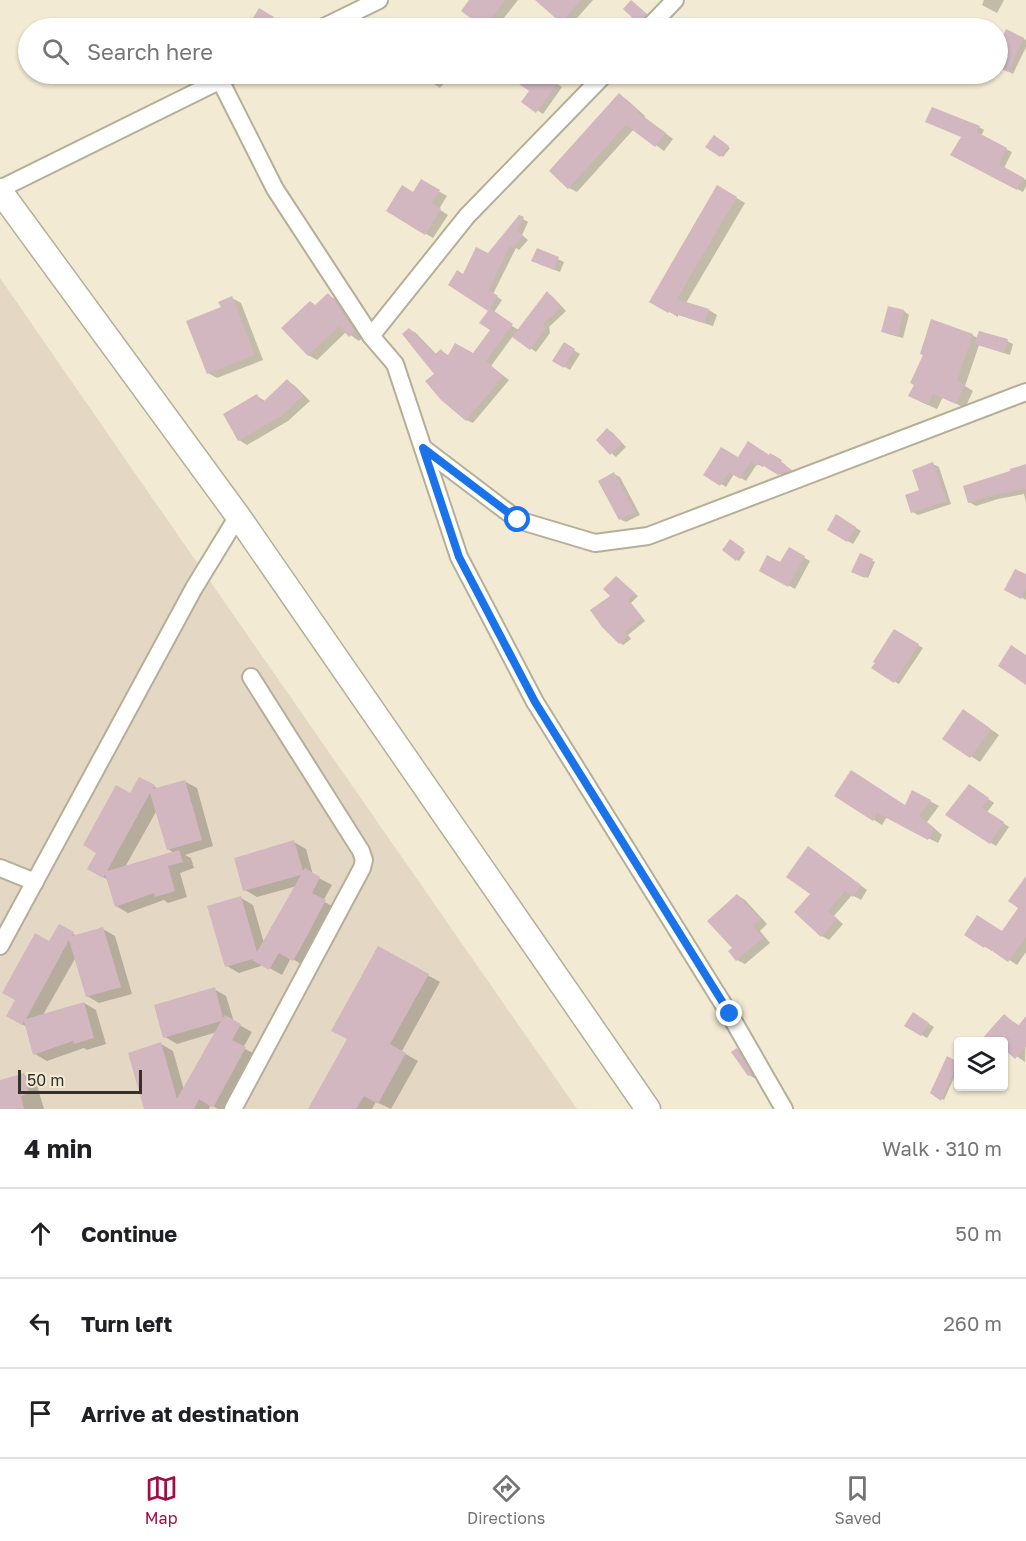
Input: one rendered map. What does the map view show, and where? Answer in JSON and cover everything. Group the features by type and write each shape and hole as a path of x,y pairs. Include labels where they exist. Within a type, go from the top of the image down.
{"street":[{"path":"342,18 379,0"},
{"path":"658,18 675,0"},
{"path":"212,84 0,190 238,516 648,1109"},
{"path":"229,84 275,189 370,336 395,364 459,557 535,702 730,1014 784,1109"},
{"path":"370,336 467,216 595,84"},
{"path":"423,448 518,520 595,543 648,536 1026,392"},
{"path":"0,946 194,588 238,516"},
{"path":"233,1109 362,868 364,860 361,851 250,677"},
{"path":"0,868 35,882"}],"shaded area":[{"path":"0,278 157,505 577,1109 0,1109"}],"building":[{"path":"469,0 505,0 492,18 470,18 461,11"},
{"path":"535,0 581,0 565,18 555,18"},
{"path":"631,0 647,14 644,18 633,18 623,9"},
{"path":"259,8 274,17 273,18 253,18"},
{"path":"1008,30 1024,38 1008,72"},
{"path":"519,84 557,84 536,113 521,102 529,91"},
{"path":"619,93 638,110 637,112 666,133 655,147 626,125 568,189 549,171"},
{"path":"932,107 980,126 977,132 1007,148 999,164 1024,178 1017,190 950,155 961,137 925,122"},
{"path":"714,135 729,146 720,157 705,147"},
{"path":"421,179 440,190 432,203 441,209 425,235 386,211 402,185 413,192"},
{"path":"717,185 737,197 677,299 709,309 705,323 668,313 649,302"},
{"path":"519,215 524,217 517,231 523,236 513,248 510,246 489,290 498,296 488,311 448,285 457,270 463,274 476,247 488,253"},
{"path":"537,248 559,257 554,270 531,261"},
{"path":"547,291 561,308 544,323 545,329 530,350 512,337"},
{"path":"328,293 355,331 349,337 339,326 308,356 281,328 310,301 315,305"},
{"path":"232,296 255,355 207,374 186,321 221,307 218,302"},
{"path":"888,306 904,310 898,336 881,332"},
{"path":"490,308 513,324 486,361 503,376 466,421 441,400 425,381 434,374 402,334 409,328 435,354 441,349 447,357 455,343 473,353 490,330 479,323"},
{"path":"931,319 973,334 957,381 965,385 956,404 933,394 928,405 908,396 914,385 910,383 923,355 920,354"},
{"path":"979,331 1008,339 1004,353 974,344"},
{"path":"564,342 575,349 564,368 552,361"},
{"path":"287,379 303,396 280,417 238,441 223,414 257,394 262,403"},
{"path":"607,428 622,443 610,455 596,440"},
{"path":"748,441 769,455 770,453 782,460 781,462 792,470 778,475 759,463 757,466 751,462 740,479 729,472 720,486 703,475 721,447 738,457"},
{"path":"933,462 947,501 911,513 905,495 919,490 912,470"},
{"path":"1026,464 1026,489 968,503 963,486"},
{"path":"614,472 635,512 619,520 598,481"},
{"path":"836,514 856,527 847,542 827,530"},
{"path":"730,539 744,549 736,561 722,550"},
{"path":"789,547 805,556 788,587 759,571 767,555 780,562"},
{"path":"860,553 873,559 865,578 851,572"},
{"path":"1015,569 1026,574 1026,589 1021,599 1004,590"},
{"path":"616,576 635,593 628,600 642,619 625,632 628,636 619,644 602,627 590,610 610,596 603,589"},
{"path":"894,629 919,644 894,683 871,668"},
{"path":"1011,645 1026,655 1026,685 998,666"},
{"path":"963,709 991,729 970,758 942,739"},
{"path":"851,770 905,805 912,790 931,800 919,816 934,828 928,840 877,813 873,821 834,796"},
{"path":"139,777 155,785 152,789 185,780 202,840 167,850 150,793 107,871 179,850 183,862 168,866 175,891 155,897 154,893 115,907 105,874 103,878 87,869 96,853 83,845 116,785 130,793"},
{"path":"969,784 989,798 982,808 1004,822 990,844 945,815"},
{"path":"294,840 303,871 305,868 320,877 312,893 326,900 306,938 293,961 279,953 269,970 253,959 225,967 207,906 241,896 257,952 301,875 243,891 234,858"},
{"path":"808,846 861,885 853,897 845,891 828,911 837,919 821,937 794,912 810,894 786,877"},
{"path":"1026,876 1026,937 1008,962 964,935 977,915 1002,931 1018,908 1008,901"},
{"path":"737,894 760,919 753,926 763,938 736,961 728,951 732,948 707,921"},
{"path":"59,924 74,932 72,936 103,927 121,987 86,997 69,940 26,1019 84,1002 94,1038 74,1044 73,1041 33,1055 24,1021 22,1025 6,1016 15,1000 2,993 35,933 49,941"},
{"path":"378,946 429,974 390,1044 406,1053 378,1104 364,1096 356,1109 308,1109 347,1039 331,1031"},
{"path":"215,987 223,1018 225,1015 241,1024 232,1040 246,1047 213,1108 199,1099 194,1109 144,1109 128,1053 161,1042 177,1099 221,1021 163,1038 154,1005"},
{"path":"913,1012 929,1023 921,1036 904,1026"},
{"path":"1004,1014 1018,1026 1026,1016 1026,1046 1015,1059 1008,1053 1008,1037 984,1037"},
{"path":"737,1048 752,1074 748,1076 731,1052"},
{"path":"947,1056 954,1060 954,1072 941,1101 930,1093"},
{"path":"24,1073 29,1093 21,1096 24,1109 0,1109 0,1080"}],"route":[{"path":"518,520 423,448 459,557 535,702 730,1014"}]}
